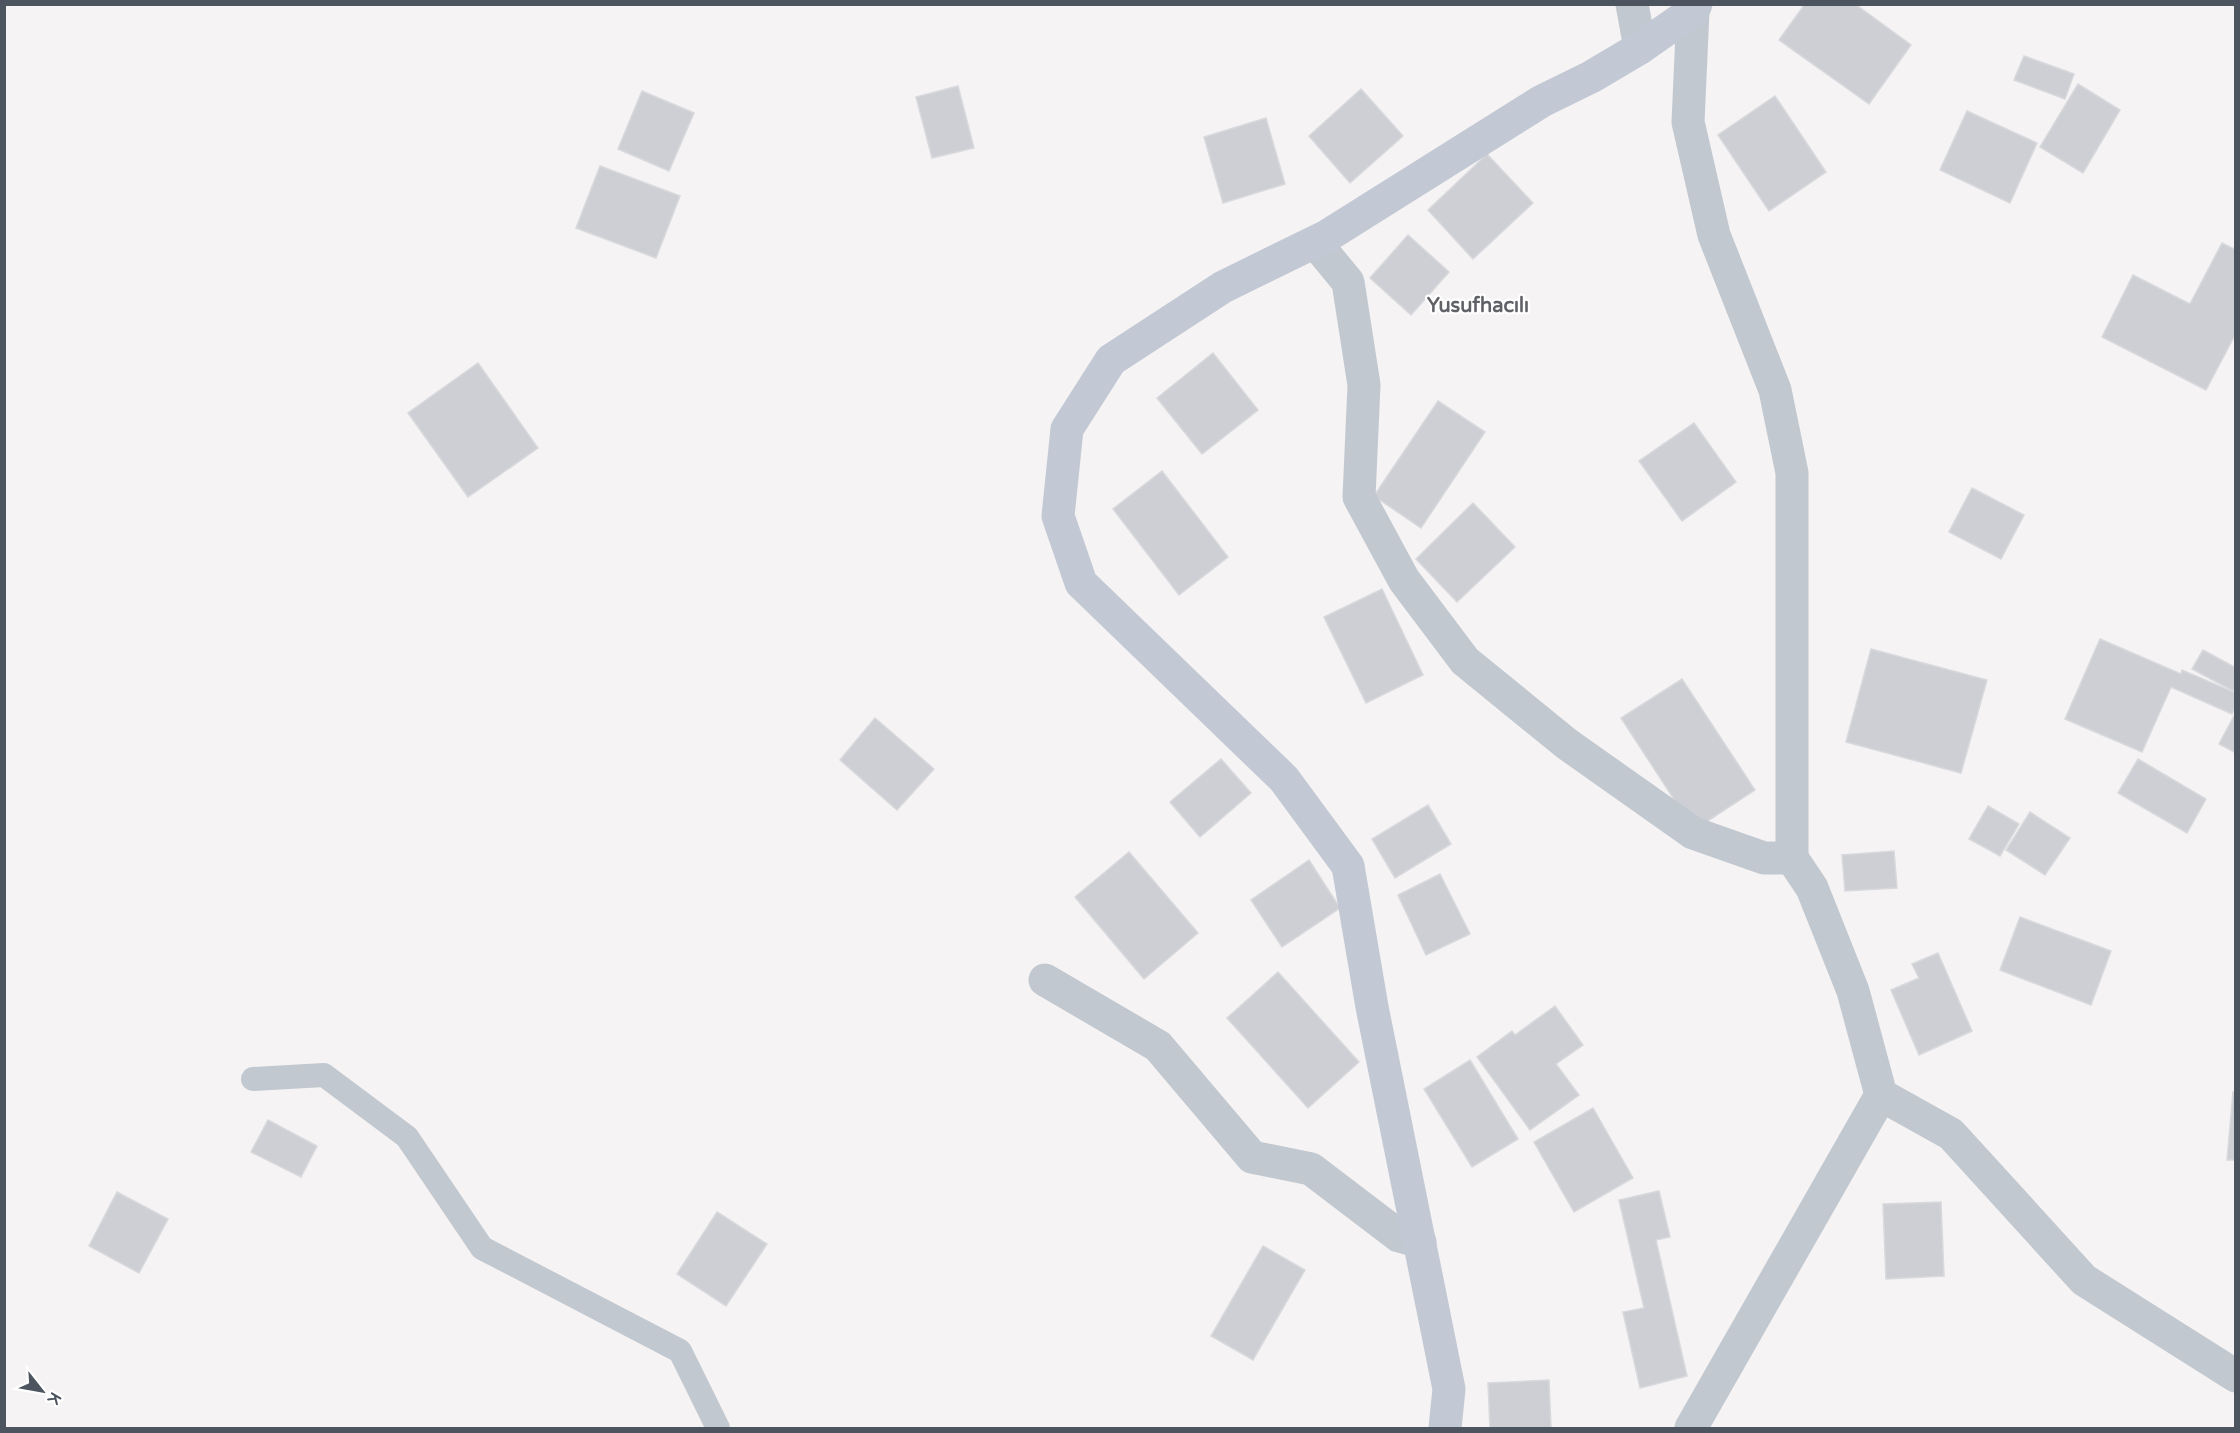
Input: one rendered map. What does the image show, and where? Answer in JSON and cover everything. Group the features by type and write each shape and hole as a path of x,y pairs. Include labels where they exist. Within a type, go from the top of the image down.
{"street":[{"path":"1632,4 1640,48"},
{"path":"1445,1428 1449,1389 1372,1007 1348,866 1284,779 1081,583 1058,516 1067,429 1111,360 1222,287 1315,242 1542,101 1591,77 1640,48 1694,8"},
{"path":"1691,1428 1881,1095 1853,992 1812,888 1792,858 1792,473 1775,390 1714,235 1688,122 1694,8"},
{"path":"1315,242 1348,282 1364,385 1359,497 1404,580 1465,661 1567,744 1693,833 1764,858 1792,858"},
{"path":"1045,980 1158,1046 1252,1157 1311,1169 1399,1236 1420,1242"},
{"path":"1881,1095 1951,1134 2084,1280 2235,1376"}],"lane":[{"path":"253,1079 324,1075 407,1137 482,1248 680,1351 718,1428"}],"building":[{"path":"1805,4 1855,4 1911,45 1869,104 1779,40"},
{"path":"2024,56 2074,74 2065,99 2014,80"},
{"path":"2078,84 2120,110 2083,173 2040,147"},
{"path":"958,86 974,148 932,158 916,97"},
{"path":"1361,89 1403,136 1350,183 1309,136"},
{"path":"642,91 694,113 669,171 618,149"},
{"path":"1775,96 1826,172 1769,211 1718,135"},
{"path":"1967,111 2037,143 2010,203 1940,170"},
{"path":"1266,118 1285,184 1223,203 1204,137"},
{"path":"1487,154 1533,203 1473,259 1428,210"},
{"path":"600,166 680,196 656,258 576,228"},
{"path":"1408,235 1449,272 1411,315 1370,278"},
{"path":"2222,243 2236,250 2236,333 2206,390 2102,337 2133,275 2190,304"},
{"path":"1213,353 1258,410 1202,454 1157,398"},
{"path":"478,363 538,448 468,497 408,413"},
{"path":"1438,401 1485,432 1421,528 1374,496"},
{"path":"1694,423 1736,482 1682,521 1639,461"},
{"path":"1162,471 1228,557 1179,595 1113,509"},
{"path":"1972,488 2024,515 2001,559 1949,532"},
{"path":"1473,503 1515,547 1457,602 1416,559"},
{"path":"1382,589 1423,675 1366,703 1324,617"},
{"path":"2100,639 2181,674 2182,670 2236,693 2236,705 2232,714 2171,687 2142,752 2065,719"},
{"path":"1871,649 1987,680 1961,773 1846,742"},
{"path":"2203,650 2236,668 2236,686 2233,691 2192,669"},
{"path":"1682,679 1755,790 1694,830 1621,718"},
{"path":"2236,712 2236,753 2219,744"},
{"path":"875,718 934,769 897,810 840,760"},
{"path":"1221,759 1251,793 1200,837 1170,802"},
{"path":"2138,759 2206,799 2187,833 2118,793"},
{"path":"1428,805 1451,844 1395,878 1372,839"},
{"path":"1988,806 2019,824 2000,856 1969,839"},
{"path":"2030,812 2070,838 2045,875 2006,850"},
{"path":"1894,851 1897,888 1845,891 1842,855"},
{"path":"1129,852 1198,933 1144,979 1075,897"},
{"path":"1309,860 1340,908 1282,947 1251,900"},
{"path":"1440,874 1470,934 1426,955 1398,895"},
{"path":"2020,917 2111,951 2091,1005 2000,970"},
{"path":"1938,953 1972,1031 1919,1055 1891,990 1919,978 1912,964"},
{"path":"1278,972 1359,1062 1308,1108 1227,1018"},
{"path":"1555,1006 1583,1045 1556,1064 1579,1095 1530,1130 1477,1057 1512,1031 1515,1035"},
{"path":"1470,1060 1518,1139 1472,1167 1424,1089"},
{"path":"2233,1092 2236,1093 2236,1160 2227,1160"},
{"path":"1593,1108 1633,1178 1574,1212 1534,1142"},
{"path":"268,1120 317,1146 301,1177 251,1152"},
{"path":"1659,1191 1670,1237 1656,1240 1687,1376 1640,1388 1623,1312 1644,1308 1619,1200"},
{"path":"117,1192 168,1219 139,1273 89,1246"},
{"path":"1941,1202 1944,1276 1886,1279 1883,1204"},
{"path":"717,1212 767,1244 726,1306 677,1274"},
{"path":"1263,1246 1305,1270 1253,1360 1211,1336"},
{"path":"1549,1380 1551,1428 1490,1428 1488,1383"}],"district":[{"name":"Yusufhacılı","path":"1478,305"}]}
